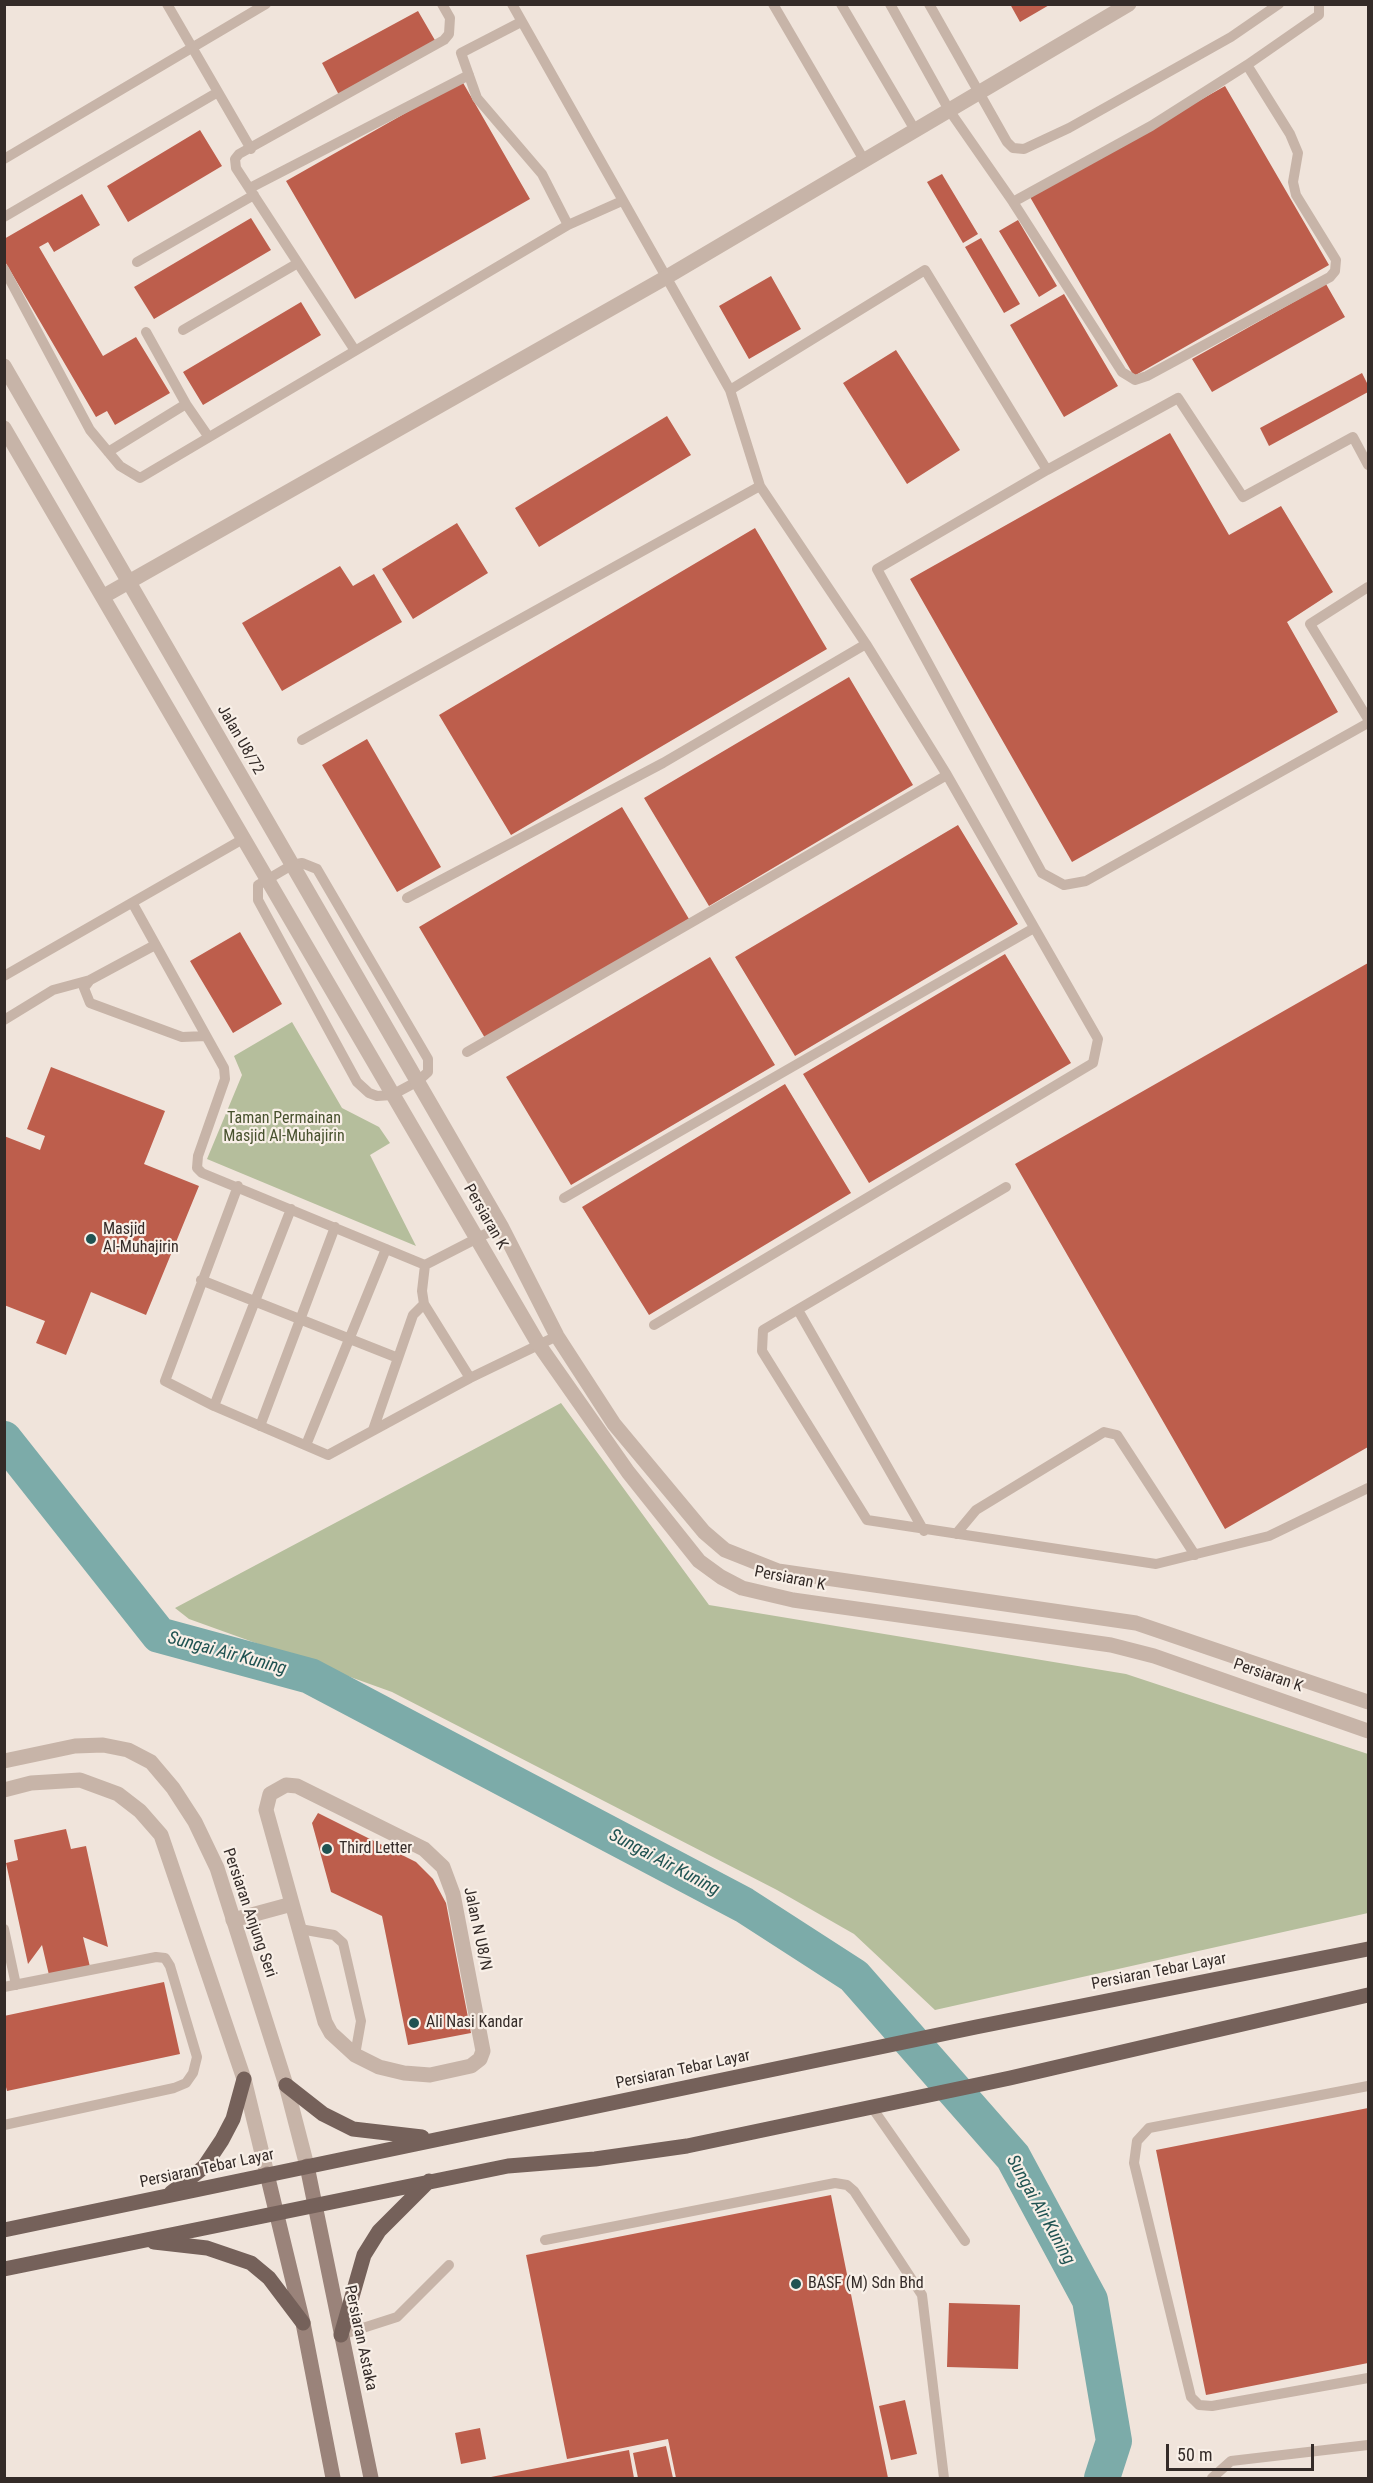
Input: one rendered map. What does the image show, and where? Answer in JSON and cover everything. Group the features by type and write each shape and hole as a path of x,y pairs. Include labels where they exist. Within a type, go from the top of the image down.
{"main road":[{"name":"Persiaran Tebar Layar","path":"4,2230 976,2027 1368,1948"},
{"path":"4,2269 508,2166 643,2154 1010,2078 1368,1995"},
{"path":"169,2195 204,2167 222,2140 233,2119 244,2079"},
{"path":"286,2085 323,2114 353,2129 436,2139"},
{"name":"Persiaran Astaka","path":"307,2166 371,2478"},
{"path":"267,2174 303,2323 333,2478"},
{"path":"341,2335 364,2255 380,2231 429,2181"},
{"path":"139,2240 207,2248 251,2263 269,2278 303,2323"}],"street":[{"path":"104,596 665,278 1129,4"},
{"name":"Jalan U8/72","path":"4,366 446,1131"},
{"path":"4,428 104,596 392,1095"},
{"name":"Persiaran K","path":"392,1095 539,1345 628,1472 699,1561 721,1577 742,1588 793,1600 1111,1645 1154,1656 1368,1731"},
{"name":"Persiaran K","path":"446,1131 501,1226 557,1336 615,1424 704,1532 725,1550 778,1571 1136,1623 1368,1702"},
{"name":"Persiaran Anjung Seri","path":"4,1761 75,1746 103,1745 128,1750 151,1762 195,1822 217,1868 286,2085 307,2166"},
{"path":"4,1790 31,1783 80,1780 118,1794 147,1819 161,1835 244,2079 267,2174"},
{"name":"Jalan N U8/N","path":"286,1785 297,1786 424,1849 443,1867 453,1894 483,2050 480,2059 463,2069 430,2075 404,2073 379,2067 355,2055 338,2042 326,2022 300,1929 266,1810 270,1794 286,1785"},
{"path":"233,1920 292,1904"}],"lane":[{"path":"167,4 251,149"},
{"path":"4,159 266,4"},
{"path":"354,349 236,168 235,159 239,154 444,40 449,34 450,18 442,4"},
{"path":"512,4 730,390 760,486 866,644 946,776 1098,1039 1094,1063 654,1325"},
{"path":"773,4 864,160"},
{"path":"841,4 915,130"},
{"path":"890,4 949,110 1013,202 1122,372 1135,380 1147,376 1330,277 1335,271 1336,260 1296,195 1293,182 1298,153 1290,134 1247,65"},
{"path":"929,4 1007,142 1013,147 1024,150 1069,128 1200,54 1279,4"},
{"path":"1013,202 1151,126 1247,65 1319,15 1319,4"},
{"path":"521,22 461,53 477,98 542,174 568,225"},
{"path":"137,262 252,191 469,75"},
{"path":"4,217 218,92"},
{"path":"4,269 90,430 120,466 140,478 354,349 568,225 622,201"},
{"path":"183,330 298,263"},
{"path":"730,390 925,270 1047,470"},
{"path":"146,332 186,404 208,436"},
{"path":"1368,465 1353,437 1243,497 1178,398 1047,470 877,569 1042,873 1064,885 1086,880 1368,721 1310,624 1368,587"},
{"path":"108,452 186,404"},
{"path":"302,740 760,486"},
{"path":"407,898 663,763 866,644"},
{"path":"466,1052 946,776"},
{"path":"4,975 243,839"},
{"path":"292,865 258,885 258,900 357,1082 369,1093 377,1096 392,1095 418,1081"},
{"path":"132,904 224,1068 225,1079 198,1155 197,1168 202,1173 425,1265 501,1226"},
{"path":"564,1198 1034,928"},
{"path":"4,1020 53,990 90,980 155,945"},
{"path":"90,980 84,988 90,1003 183,1037 206,1036"},
{"path":"238,1186 165,1381 214,1406 328,1455 470,1378 557,1336"},
{"path":"1006,1187 763,1330 762,1352 867,1520 1028,1547 1156,1564 1269,1536 1368,1488"},
{"path":"214,1406 291,1209"},
{"path":"260,1426 335,1227"},
{"path":"306,1445 386,1249"},
{"path":"425,1265 422,1291 424,1304 470,1378"},
{"path":"201,1280 398,1358"},
{"path":"374,1430 413,1315 424,1304"},
{"path":"798,1310 924,1531"},
{"path":"956,1534 976,1510 1104,1432 1117,1435 1195,1555"},
{"path":"4,1929 10,1986 156,1957 165,1958 170,1966 197,2057 193,2073 186,2082 174,2088 4,2125"},
{"path":"300,1929 334,1935 343,1942 361,2021 355,2055"},
{"path":"1368,2086 1149,2128 1137,2141 1134,2163 1191,2397 1199,2405 1212,2406 1368,2378"},
{"path":"878,2104 965,2241"},
{"path":"545,2240 835,2183 847,2185 855,2191 922,2295 928,2362 944,2478"},
{"path":"341,2335 397,2317 449,2265"},
{"path":"1212,2478 1230,2461 1368,2445"}],"green space":[{"name":"Taman Permainan Masjid Al-Muhajirin","path":"292,1022 342,1108 379,1127 390,1143 370,1155 416,1246 207,1159 242,1075 234,1056"},
{"path":"561,1403 709,1605 1126,1674 1368,1754 1368,1913 935,2010 854,1934 777,1890 392,1692 189,1619 175,1608"}],"building":[{"path":"1010,4 1051,4 1020,22"},
{"path":"418,11 436,42 339,95 322,63"},
{"path":"462,81 530,199 355,299 286,181"},
{"path":"1225,86 1329,265 1134,376 1030,197"},
{"path":"200,130 222,166 128,222 107,186"},
{"path":"942,174 978,234 963,243 927,182"},
{"path":"82,194 100,225 54,252 48,242 39,247 103,356 136,337 170,393 115,425 107,411 96,417 4,260 4,239"},
{"path":"251,218 271,250 154,319 134,287"},
{"path":"1018,220 1057,286 1039,297 999,231"},
{"path":"981,238 1020,304 1004,313 965,247"},
{"path":"771,276 801,329 749,359 719,306"},
{"path":"1326,284 1345,317 1212,392 1192,359"},
{"path":"1064,294 1118,386 1064,417 1010,325"},
{"path":"301,302 321,335 203,405 183,372"},
{"path":"896,350 960,450 907,484 843,383"},
{"path":"1362,373 1368,385 1368,392 1269,446 1260,428"},
{"path":"667,416 691,455 539,547 515,508"},
{"path":"1170,433 1229,535 1281,506 1333,592 1287,622 1338,712 1072,862 910,579"},
{"path":"457,523 488,573 413,619 382,569"},
{"path":"755,528 827,649 511,835 439,715"},
{"path":"340,566 353,586 374,574 402,622 282,691 242,623"},
{"path":"849,677 913,785 709,906 644,798"},
{"path":"367,739 441,867 397,892 322,765"},
{"path":"622,807 689,919 485,1038 419,927"},
{"path":"958,825 1018,924 795,1056 735,957"},
{"path":"240,932 282,1004 233,1033 190,961"},
{"path":"1005,954 1071,1063 869,1183 803,1074"},
{"path":"710,957 775,1065 571,1185 506,1077"},
{"path":"1368,963 1368,1447 1225,1529 1015,1164"},
{"name":"Masjid Al-Muhajirin","path":"51,1067 165,1111 144,1164 199,1186 146,1315 91,1292 66,1355 36,1343 45,1321 4,1305 4,1136 40,1150 45,1136 27,1129"},
{"path":"785,1084 851,1193 649,1315 582,1207"},
{"path":"318,1813 416,1862 433,1879 446,1903 471,2033 408,2045 382,1916 331,1892 312,1823"},
{"path":"66,1829 71,1849 86,1846 108,1947 83,1937 90,1967 49,1975 42,1945 28,1964 6,1863 18,1860 14,1840"},
{"path":"164,1982 180,2054 7,2091 4,2079 4,2016"},
{"path":"1368,2108 1368,2363 1206,2395 1156,2150"},
{"path":"831,2195 888,2478 676,2478 668,2439 567,2459 526,2255"},
{"path":"949,2303 1020,2305 1018,2369 947,2367"},
{"path":"905,2400 917,2454 891,2460 879,2406"},
{"path":"480,2428 486,2459 461,2464 455,2433"},
{"path":"666,2446 673,2478 638,2478 633,2453"},
{"path":"629,2450 634,2478 491,2478 491,2477"}],"waterway":[{"name":"Sungai Air Kuning","path":"4,1439 159,1635 310,1676 744,1905 854,1976 1013,2157 1090,2300 1114,2441 1102,2478"}],"place":[{"name":"Masjid Al-Muhajirin","path":"91,1239"},
{"name":"Third Letter","path":"327,1849"},
{"name":"Ali Nasi Kandar","path":"414,2023"},
{"name":"BASF (M) Sdn Bhd","path":"796,2284"}]}
